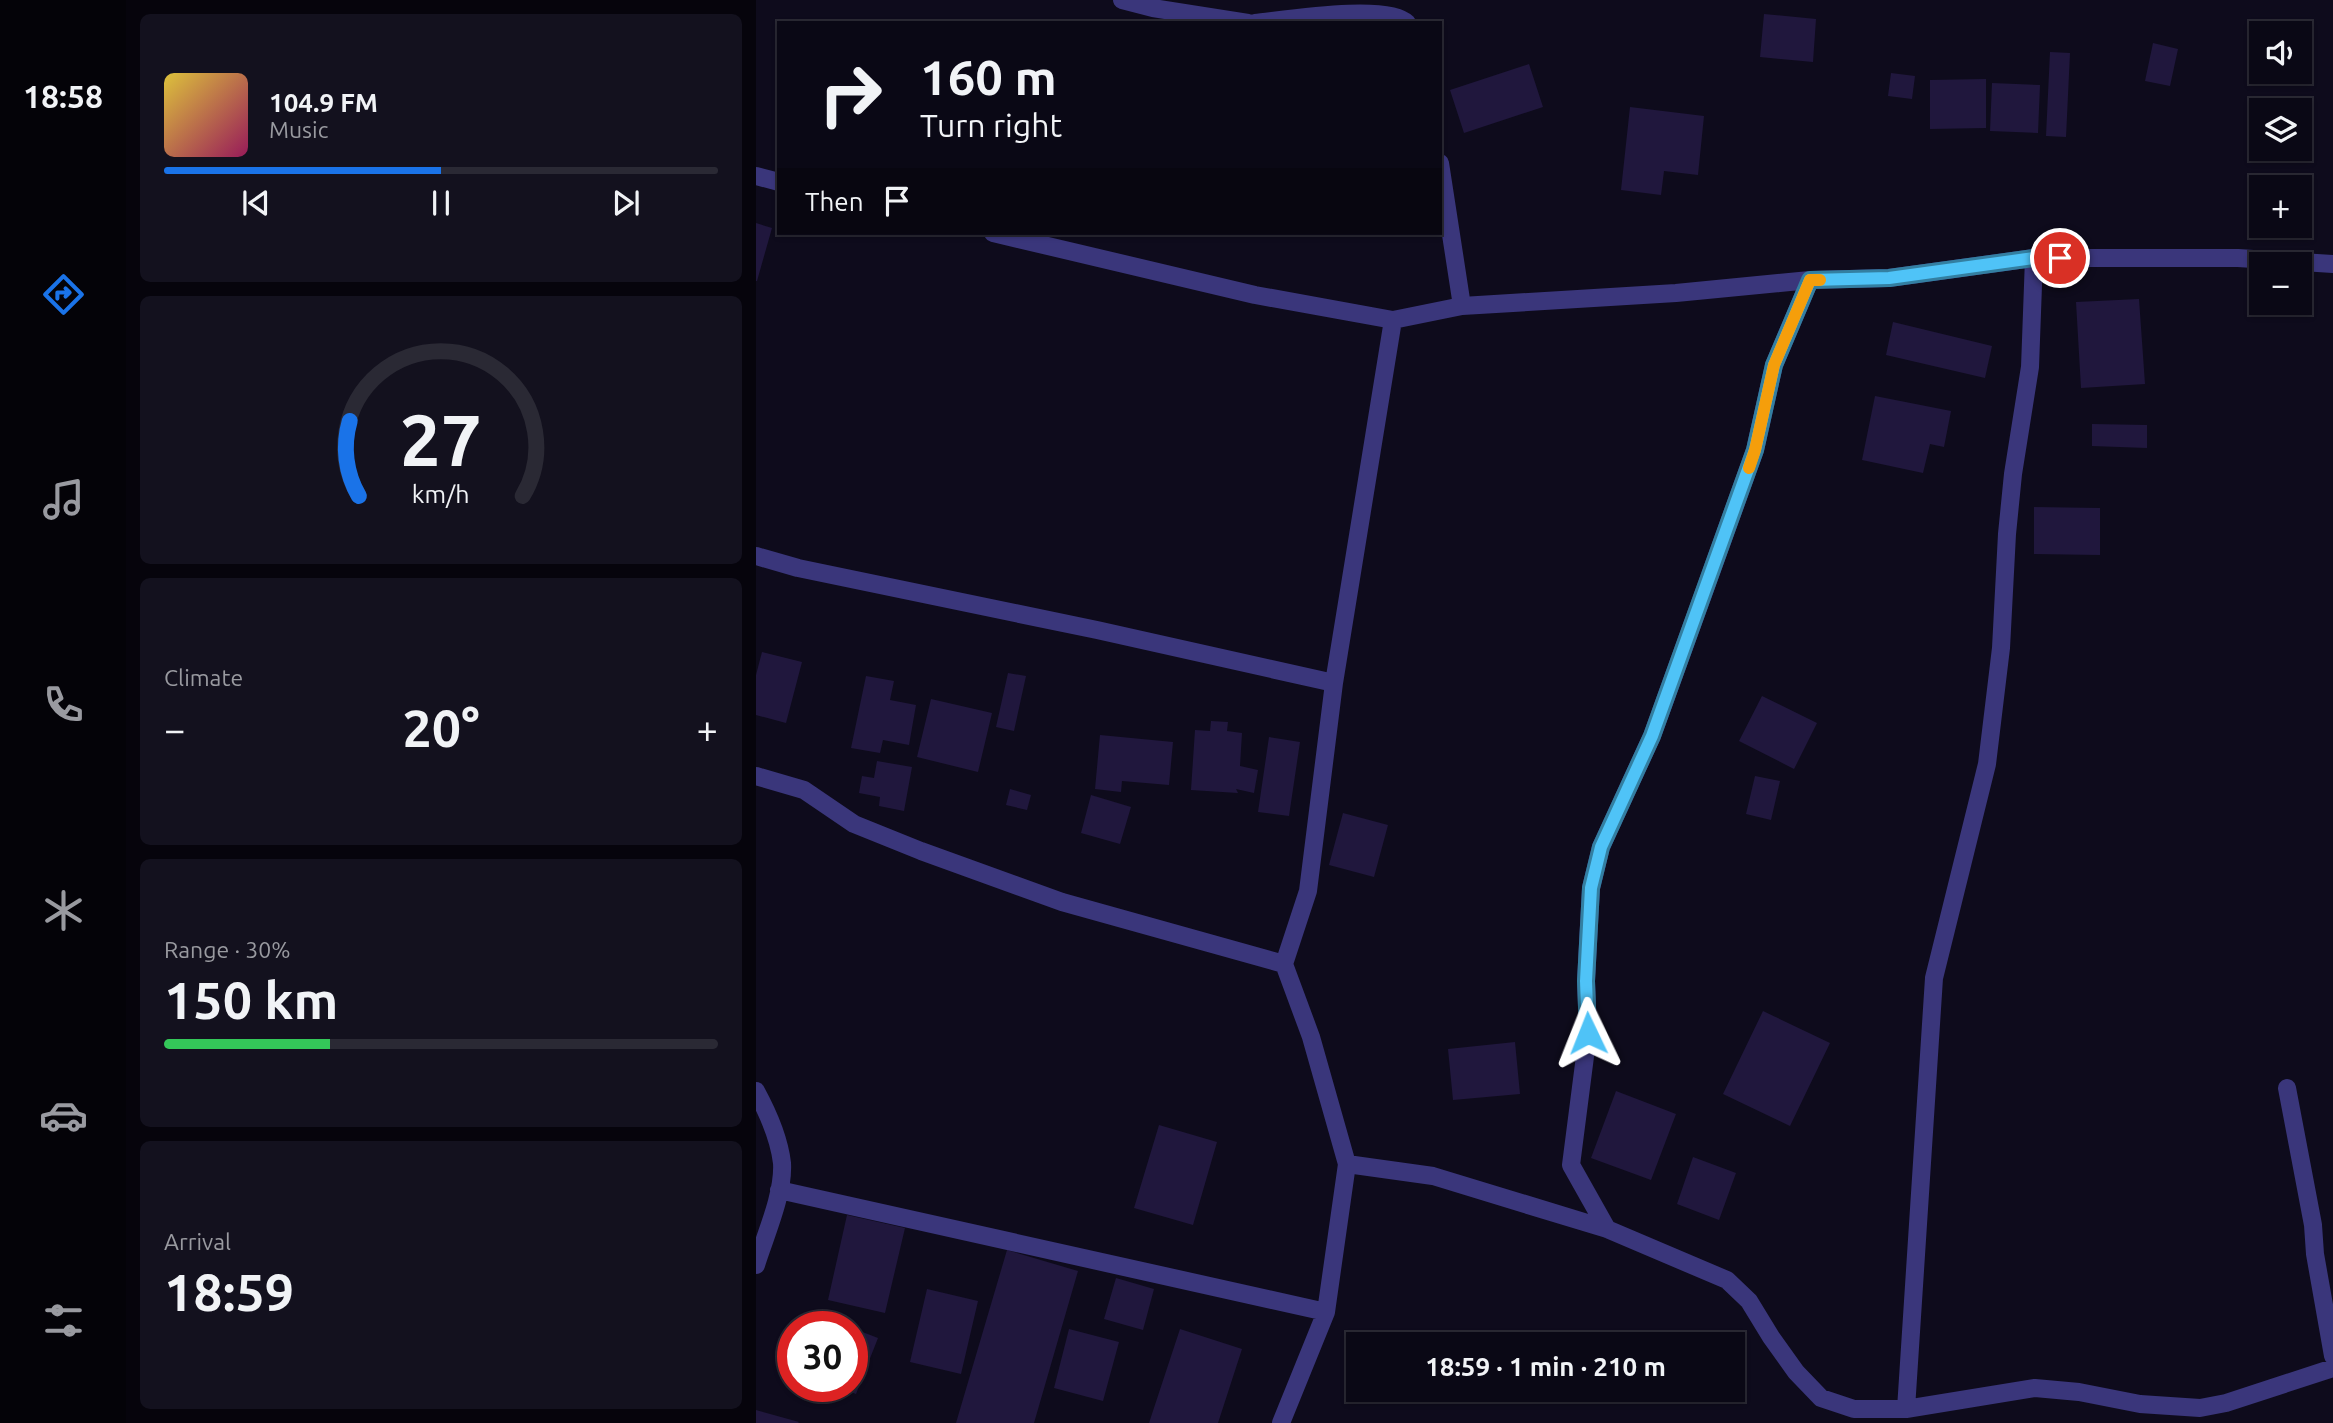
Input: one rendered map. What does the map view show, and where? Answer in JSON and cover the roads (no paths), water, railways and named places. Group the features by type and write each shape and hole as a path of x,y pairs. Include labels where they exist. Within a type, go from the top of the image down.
{"street":[{"path":"1122,0 1153,8 1235,21"},
{"path":"1276,21 1361,13 1388,14 1405,21"},
{"path":"756,176 777,181"},
{"path":"1442,176 1462,306"},
{"path":"1001,235 1255,295 1393,320 1462,306 1810,280 1889,278 2034,258 2238,258 2333,264"},
{"path":"1906,1409 1934,978 1987,764 2001,648 2013,474 2030,367 2034,258"},
{"path":"1607,1229 1571,1165 1588,1033 1586,981 1591,888 1601,847 1652,736 1699,607 1755,450 1774,365 1810,280"},
{"path":"1282,1423 1325,1312 1347,1164 1311,1037 1284,964 1308,891 1334,683 1393,320"},
{"path":"756,556 798,568 1097,630 1334,683"},
{"path":"756,776 804,790 854,824 1062,902 1284,964"},
{"path":"2287,1088 2313,1225 2315,1254 2333,1356"},
{"path":"756,1090 771,1119 782,1164 779,1190 756,1265"},
{"path":"1347,1164 1433,1176 1607,1229 1727,1280 1749,1301 1796,1372 1821,1398 1854,1409 1906,1409 2035,1388 2079,1392 2140,1404 2200,1408 2226,1403 2333,1368"},
{"path":"779,1190 1325,1312"}]}
